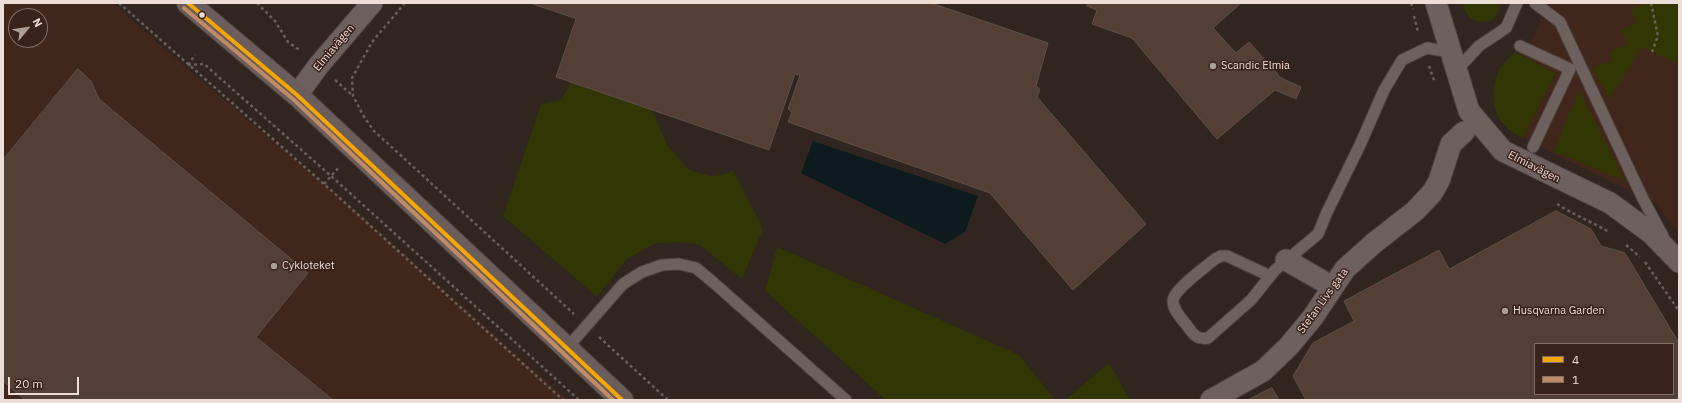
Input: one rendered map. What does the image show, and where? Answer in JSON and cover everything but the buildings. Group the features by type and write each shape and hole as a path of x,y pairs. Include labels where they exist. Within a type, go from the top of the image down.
{"street":[{"path":"188,3 297,95 622,400"},
{"name":"Elmiavägen","path":"297,95 319,66 372,3"},
{"name":"Elmiavägen","path":"1436,3 1469,111 1503,151 1610,203 1651,233 1676,258"},
{"name":"Stefan Livs gata","path":"1211,400 1263,371 1289,346 1314,317 1345,269 1374,243 1415,211 1432,193 1438,181 1451,144 1464,132"},
{"path":"1286,260 1333,287"}],"lane":[{"path":"1270,276 1227,256 1221,256 1214,259 1177,291 1173,299 1175,309 1196,337 1202,339 1208,338 1251,300 1275,270 1318,234 1384,90 1402,60 1427,48 1453,61 1506,28 1518,3"},
{"path":"1535,3 1560,22 1643,199 1676,258"},
{"path":"1520,46 1570,70 1533,147"},
{"path":"567,348 623,284 642,272 662,265 679,264 696,268 846,400"}],"path":[{"path":"119,3 324,184 563,400"},
{"path":"405,3 372,42 352,78 353,96 363,115 373,130 668,400"},
{"path":"1651,3 1658,36 1652,52"},
{"path":"188,64 195,55"},
{"path":"188,64 204,64 331,176 579,400"}],"shaded area":[{"path":"3,3 113,3 178,61 340,197 568,400 3,400"},
{"path":"1542,3 1679,3 1679,233 1655,203 1554,154 1510,128 1497,110 1494,92 1504,66 1520,53 1533,39 1541,18"},
{"path":"813,141 978,196 965,232 945,244 801,173"}],"green space":[{"path":"1463,3 1501,3 1499,11 1491,20 1481,22 1470,18"},
{"path":"1645,3 1679,3 1679,65 1642,47 1610,99 1592,69 1612,60 1609,53 1627,44 1621,30 1637,23 1631,9"},
{"path":"1515,52 1556,73 1523,138 1509,129 1502,122 1495,107 1494,99 1495,83 1500,68"},
{"path":"571,82 652,110 667,145 689,170 710,176 722,175 733,170 763,229 742,279 700,245 681,242 656,243 627,259 597,297 503,216 541,104 561,100"},
{"path":"1579,91 1625,181 1553,151"},
{"path":"777,247 1019,355 1055,400 886,400 765,291"},
{"path":"1109,363 1130,400 1065,400"}],"transit line":[{"name":"4","path":"188,3 297,95 622,400"},
{"name":"1","path":"184,8 293,99 613,400"}],"place":[{"name":"Scandic Elmia","path":"1213,66"},
{"name":"Cykloteket","path":"274,266"},
{"name":"Husqvarna Garden","path":"1505,311"}]}
